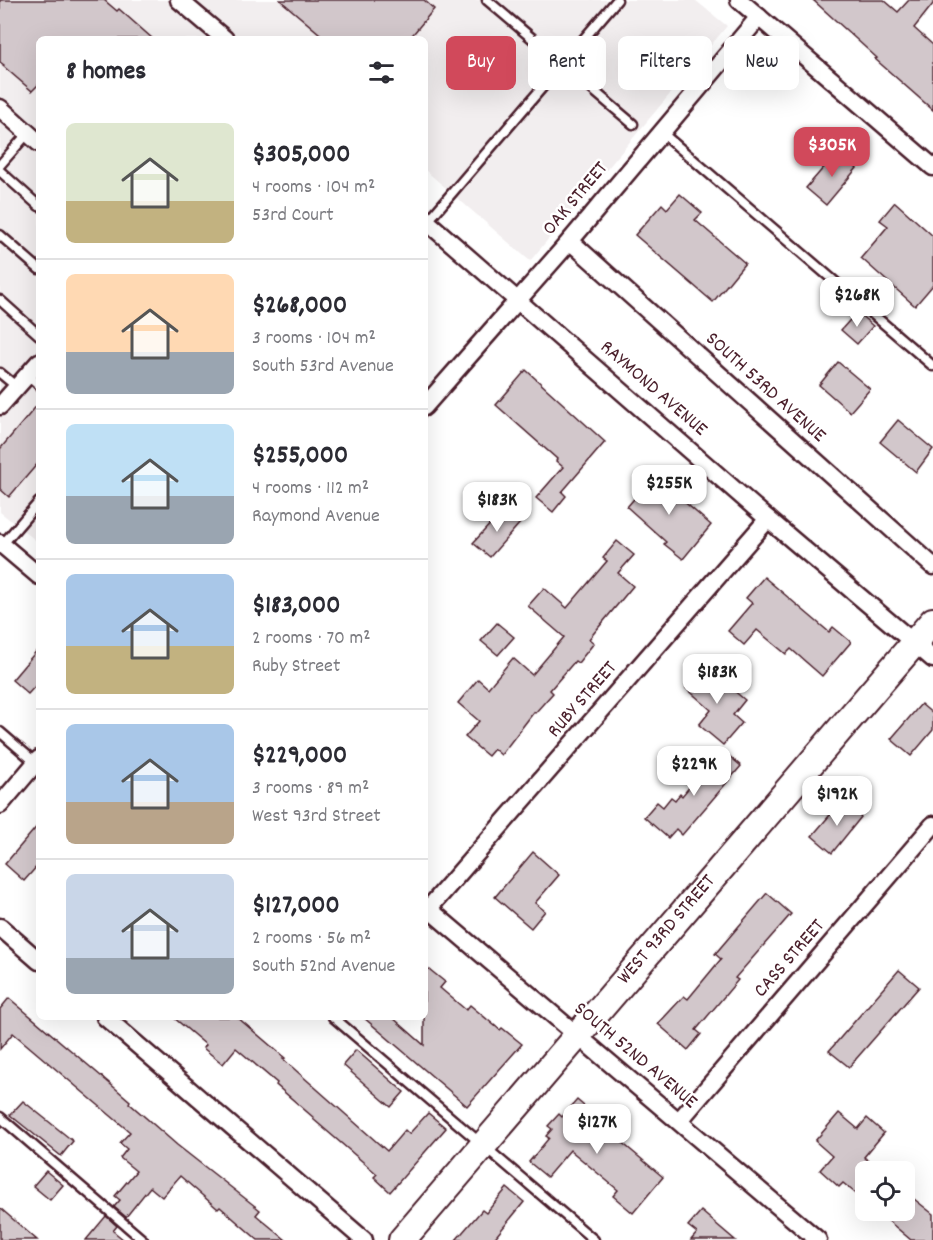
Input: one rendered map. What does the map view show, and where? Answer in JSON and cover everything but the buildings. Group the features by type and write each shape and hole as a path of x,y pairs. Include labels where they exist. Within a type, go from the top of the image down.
{"main road":[{"name":"WEST 93RD STREET","path":"402,1240 578,1035 924,651 933,621"}],"street":[{"path":"179,0 221,36"},
{"path":"739,0 933,167"},
{"name":"OAK STREET","path":"428,402 570,241 660,132 759,18"},
{"path":"0,108 33,138"},
{"name":"RAYMOND AVENUE","path":"428,220 768,519 924,651"},
{"name":"SOUTH 53RD AVENUE","path":"570,241 933,566"},
{"path":"0,406 28,382 36,367"},
{"name":"RUBY STREET","path":"428,905 768,519"},
{"path":"1,544 36,573"},
{"path":"0,805 36,765"},
{"name":"CASS STREET","path":"679,1121 933,825"},
{"name":"SOUTH 52ND AVENUE","path":"428,907 818,1240"},
{"path":"0,927 36,958"},
{"path":"108,1020 364,1240"}],"lane":[{"path":"487,0 529,36"},
{"path":"586,36 617,0"},
{"path":"428,216 539,90"},
{"path":"593,90 633,124"},
{"path":"660,132 933,366"},
{"path":"0,165 33,138"},
{"path":"0,171 36,203"},
{"path":"0,235 36,266"},
{"path":"0,300 36,332"},
{"path":"0,373 28,382"},
{"path":"1,544 36,505"},
{"path":"0,732 36,761"},
{"path":"337,1020 594,1240"},
{"path":"0,1117 143,1240"}],"shaded area":[{"path":"0,0 695,0 727,26 712,44 712,36 618,36 618,90 673,90 530,261 428,173 428,36 36,36 36,541 0,512"}]}
